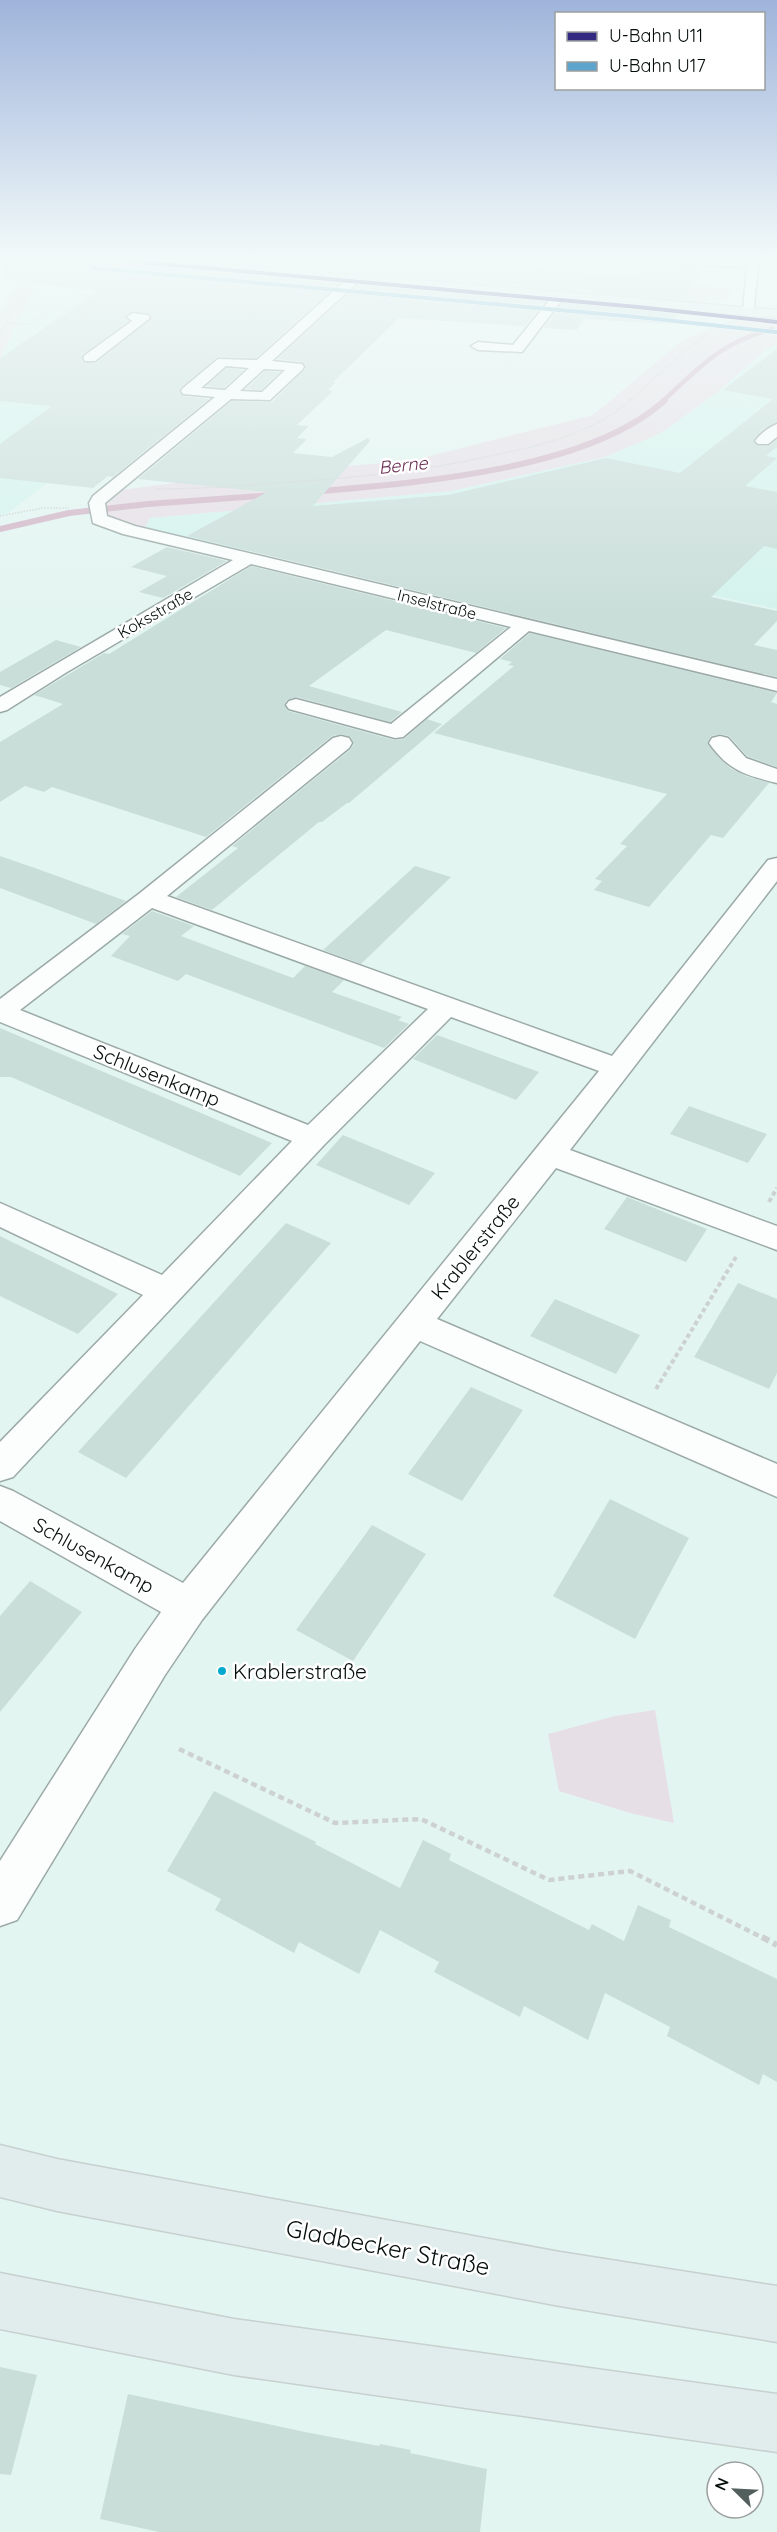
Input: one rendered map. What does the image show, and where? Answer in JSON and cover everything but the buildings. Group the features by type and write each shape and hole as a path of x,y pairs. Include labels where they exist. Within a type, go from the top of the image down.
{"main road":[{"name":"Gladbecker Straße","path":"0,2171 69,2187 560,2279 777,2314"},
{"path":"0,2301 234,2347 777,2422"}],"street":[{"path":"205,376 188,391 265,398 288,376"},
{"path":"101,505 246,376"},
{"path":"173,386 192,387"},
{"path":"763,441 777,429"},
{"name":"Inselstraße","path":"101,505 129,530 777,684"},
{"name":"Koksstraße","path":"0,706 60,668 249,558"},
{"path":"296,705 395,732 525,625"},
{"name":"Schlusenkamp","path":"0,1012 148,898 341,743"},
{"path":"720,743 731,759 740,766 777,776"},
{"name":"Krablerstraße","path":"0,1903 144,1671 188,1607 550,1154 777,865"},
{"path":"148,898 618,1068"},
{"path":"0,1466 313,1138 446,1006"},
{"name":"Schlusenkamp","path":"0,1012 313,1138"},
{"path":"550,1154 765,1233"},
{"path":"0,1214 166,1291"},
{"path":"414,1324 777,1481"},
{"name":"Schlusenkamp","path":"0,1502 188,1607"}],"path":[{"path":"101,505 141,490 393,474 463,463 536,446 585,429 608,417 656,376"},
{"path":"0,516 51,508 74,508"},
{"path":"637,1421 765,1233 777,1188"},
{"path":"179,1749 335,1823 421,1819 549,1880 630,1871 777,1945"}],"shaded area":[{"path":"0,376 179,376 177,384 8,513 0,515"},
{"path":"640,376 736,376 661,433 605,457 451,491 150,518 142,532 102,519 99,504 112,499 113,491 205,479 414,460 593,415"},
{"path":"736,376 777,376 777,412 741,407 777,414 777,609 664,585 278,534 242,555 142,532 150,518 451,491 605,457 661,433"},
{"path":"655,1710 674,1823 630,1813 559,1791 548,1734 615,1716"}],"waterway":[{"name":"Berne","path":"663,401 690,376"},
{"name":"Berne","path":"310,492 447,478 546,458 591,443 632,424 665,400"},
{"name":"Berne","path":"0,529 69,513 148,504 275,495"}],"place":[{"name":"Krablerstraße","path":"222,1671"}]}
